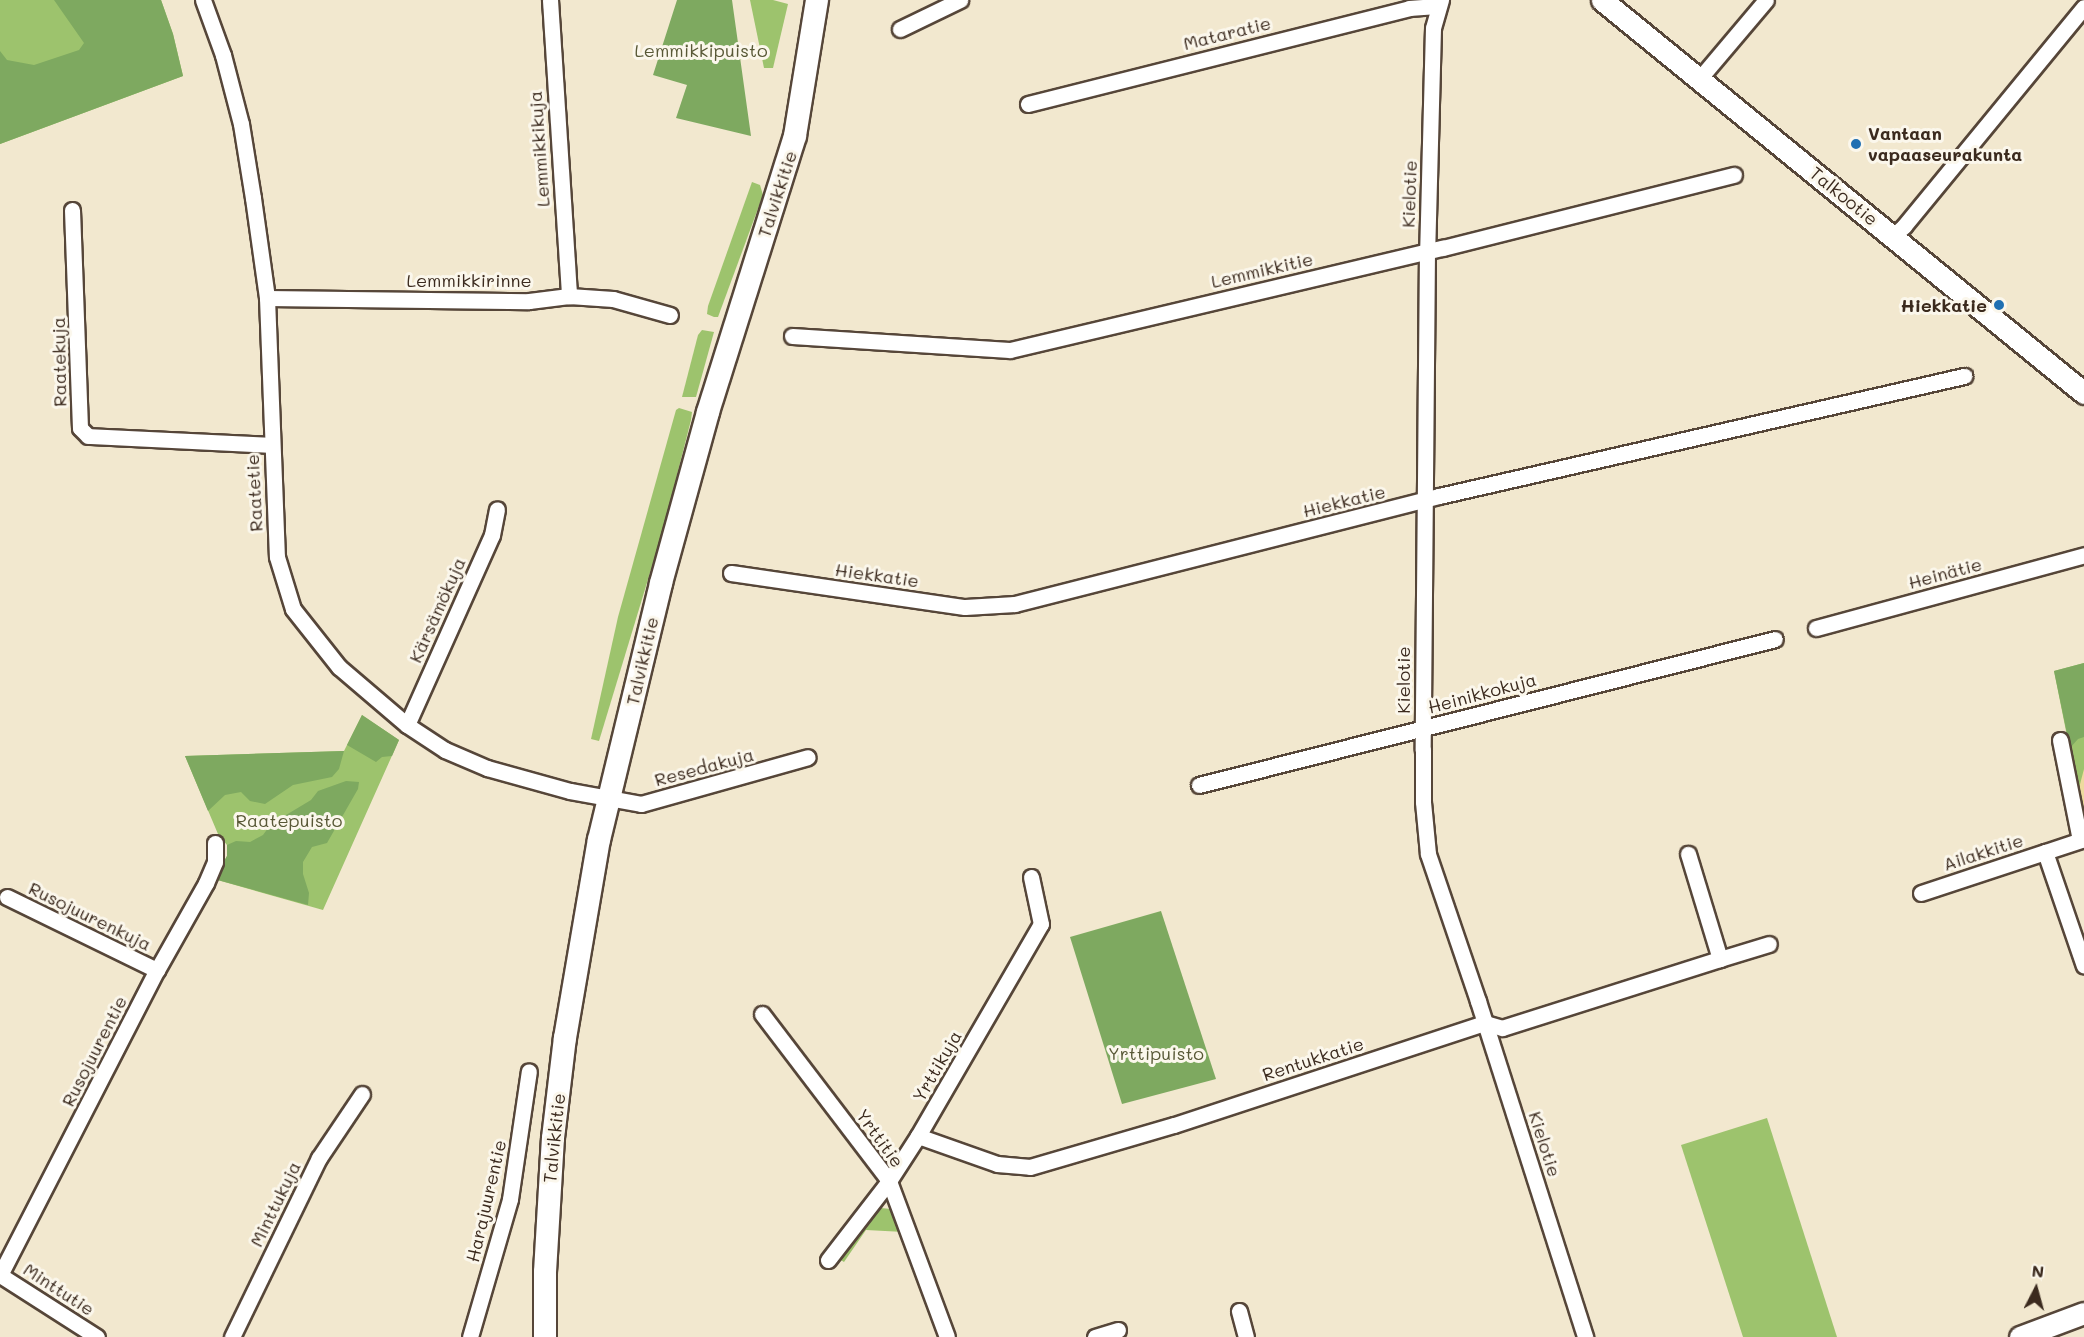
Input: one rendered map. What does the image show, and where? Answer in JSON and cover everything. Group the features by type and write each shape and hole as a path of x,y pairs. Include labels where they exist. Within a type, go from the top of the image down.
{"main road":[{"name":"Talvikkitie","path":"545,1337 548,1202 565,1038 608,798 661,583 708,412 795,136 817,0"}],"street":[{"name":"Raatetie","path":"203,0 223,55 241,124 267,298 277,557 293,609 339,667 407,725 445,750 487,768 608,798"},
{"name":"Lemmikkikuja","path":"550,0 569,296"},
{"path":"900,29 960,0"},
{"name":"Talkootie","path":"1602,0 2083,390"},
{"path":"1700,78 1766,0"},
{"name":"Mataratie","path":"1028,104 1408,8 1439,3"},
{"name":"Kielotie","path":"1439,3 1433,28 1427,251 1423,802 1428,854 1485,1023 1585,1337"},
{"path":"1893,236 1904,226 2084,7"},
{"name":"Lemmikkitie","path":"792,336 1010,350 1734,175"},
{"name":"Raatekuja","path":"72,210 80,428 88,436 271,445"},
{"name":"Lemmikkirinne","path":"267,298 529,301 569,296 613,299 670,315"},
{"name":"Hiekkatie","path":"730,573 965,607 989,608 1015,604 1424,501 1964,375"},
{"name":"Kärsämökuja","path":"407,725 492,535 497,509"},
{"name":"Heinätie","path":"1816,628 2084,555"},
{"name":"Heinikkokuja","path":"1199,785 1775,639"},
{"path":"2044,852 2082,839 2060,740"},
{"name":"Resedakuja","path":"608,798 641,804 808,757"},
{"name":"Rusojuurentie","path":"0,1275 157,970 211,872 215,862 215,843"},
{"name":"Ailakkitie","path":"1921,893 2044,852 2084,966"},
{"path":"1689,854 1720,959"},
{"name":"Yrttikuja","path":"828,1260 889,1181 918,1136 1041,924 1031,877"},
{"name":"Rusojuurenkuja","path":"7,897 157,970"},
{"name":"Rentukkatie","path":"918,1136 997,1164 1030,1167 1174,1125 1485,1023 1502,1028 1769,944"},
{"name":"Yrttitie","path":"762,1014 889,1181 947,1337"},
{"name":"Harajuurentie","path":"470,1337 510,1199 529,1071"},
{"name":"Minttukuja","path":"232,1337 319,1158 363,1094"},
{"name":"Minttutie","path":"0,1275 96,1337"},
{"path":"1239,1311 1246,1337"},
{"path":"2020,1337 2084,1313"},
{"path":"1095,1337 1118,1330"}],"green space":[{"path":"0,0 161,0 173,34 183,76 0,144"},
{"path":"54,0 161,0 173,34 183,76 0,144 0,51 7,60 34,65 79,50 84,43"},
{"name":"Lemmikkipuisto","path":"677,0 732,0 751,136 676,118 687,85 653,75"},
{"path":"750,0 773,0 788,4 773,68 764,68"},
{"path":"752,182 760,185 763,195 718,317 714,317 707,314 708,306"},
{"path":"702,330 714,332 696,397 682,397 698,335"},
{"path":"679,408 692,412 691,420 663,530 599,741 591,739 618,617 676,410"},
{"path":"2084,663 2084,821 2054,671"},
{"path":"2084,663 2084,737 2078,739 2070,748 2054,671"},
{"name":"Raatepuisto","path":"362,715 399,740 323,910 214,879 227,856 227,845 218,834 185,756 344,751"},
{"path":"362,715 399,740 392,756 382,757 376,762 347,745"},
{"path":"344,751 339,769 332,777 293,785 265,804 250,801 241,792 225,795 208,811 185,756"},
{"path":"346,781 359,782 358,789 327,843 312,847 303,862 303,874 309,893 308,905 214,879 227,856 227,845 236,841 250,842 263,835 271,824 311,800 318,791"},
{"name":"Yrttipuisto","path":"1161,911 1216,1079 1122,1104 1070,937"},
{"path":"1767,1118 1837,1337 1743,1337 1681,1145"},
{"path":"881,1208 891,1209 904,1232 866,1230 844,1262 839,1259 864,1223"}],"sand":[{"path":"2084,769 2084,819 2078,792"}],"place":[{"name":"Vantaan vapaaseurakunta","path":"1856,144"},
{"name":"Hiekkatie","path":"1999,305"}]}
